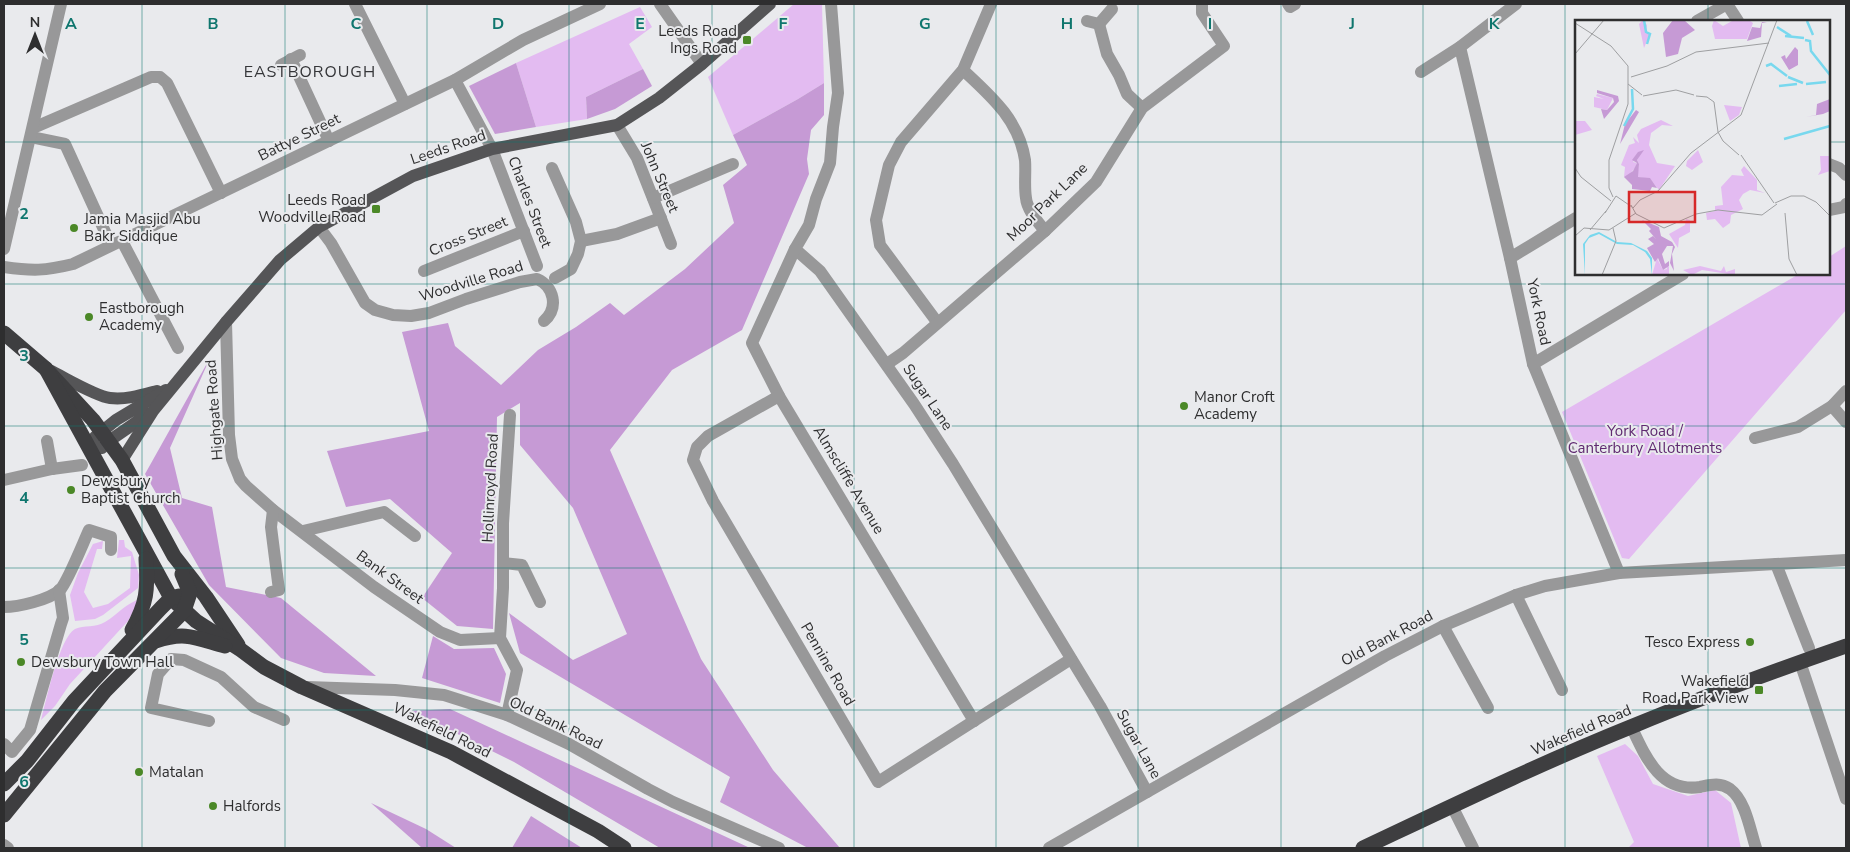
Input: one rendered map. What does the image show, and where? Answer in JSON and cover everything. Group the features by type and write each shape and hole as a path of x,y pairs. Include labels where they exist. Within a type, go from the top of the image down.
{"highway":[{"path":"4,333 46,369 105,436 122,460 174,556 190,593 184,611 105,691 4,815"},
{"name":"Wakefield Road","path":"46,369 171,598 196,622 241,650 264,668 302,687 451,752 598,831 624,848"},
{"path":"122,649 143,610 148,582 145,552"},
{"name":"Wakefield Road","path":"174,556 209,601 241,650"},
{"path":"4,784 27,761 74,701 171,598 190,593 209,601"},
{"path":"152,643 173,635 187,635 241,650"},
{"name":"Wakefield Road","path":"1362,848 1631,726 1846,646"}],"main road":[{"name":"Leeds Road","path":"122,460 153,411 226,322 280,260 319,226 413,176 492,149 617,125 659,98 702,64 770,4"},
{"path":"46,369 110,398 135,397 175,385"},
{"name":"Leeds Road","path":"105,436 116,420 175,385"},
{"name":"Leeds Road","path":"90,449 95,437 105,436 153,411"}],"street":[{"path":"4,249 61,4"},
{"path":"356,4 406,104"},
{"name":"Battye Street","path":"4,267 50,270 73,264 455,80 523,40 600,4"},
{"path":"660,4 702,64"},
{"path":"795,249 809,225 816,199 830,162 838,94 831,4"},
{"path":"937,322 880,245 876,220 889,165 902,142 963,70 991,4"},
{"name":"Moor Park Lane","path":"887,364 1044,231 1096,182 1142,108 1224,46 1202,13 1202,4"},
{"path":"1288,4 1290,7 1295,4"},
{"path":"1421,72 1460,46 1516,4"},
{"path":"1699,20 1727,4 1737,20"},
{"path":"1112,9 1093,22 1127,94 1142,108"},
{"name":"York Road","path":"1460,46 1533,364 1619,573"},
{"path":"291,60 329,141"},
{"path":"963,70 997,101 1015,129 1024,159 1026,200 1044,231"},
{"path":"32,133 151,77 160,77 166,83 221,193"},
{"name":"Charles Street","path":"455,80 492,149 537,266"},
{"name":"John Street","path":"617,125 637,158 671,244"},
{"path":"32,133 65,144 116,243 178,348"},
{"path":"653,198 733,164"},
{"path":"1830,164 1840,168 1846,176"},
{"path":"552,168 576,222 580,241 578,254 571,269 555,278"},
{"path":"1830,210 1844,207 1846,204"},
{"path":"580,241 617,234 661,218"},
{"path":"1510,258 1575,219"},
{"name":"Woodville Road","path":"319,226 331,243 365,303 376,310 401,316 420,315 537,278 547,285 553,298 550,317 544,322"},
{"name":"Cross Street","path":"424,271 524,231"},
{"name":"Sugar Lane","path":"795,249 820,271 887,364 958,472 1100,706 1147,792"},
{"name":"Almscliffe Avenue","path":"795,249 752,342 779,396 974,721"},
{"path":"1533,364 1681,275"},
{"name":"Highgate Road","path":"226,322 229,435 232,459 240,479 273,510"},
{"path":"1755,438 1798,427 1832,406 1846,391"},
{"name":"Pennine Road","path":"779,396 708,436 697,447 692,460 713,501 878,782 1071,659"},
{"path":"1832,406 1846,422"},
{"name":"Hollinroyd Road","path":"500,638 503,523 510,415"},
{"path":"47,441 52,469"},
{"path":"4,480 52,469 82,465"},
{"path":"271,592 279,590 271,527 273,510"},
{"name":"Bank Street","path":"273,510 374,587 440,632 460,640 500,638"},
{"path":"303,531 384,512 414,536"},
{"path":"4,607 35,602 59,590 68,576 89,530 111,537 111,550"},
{"name":"Old Bank Road","path":"1056,846 1385,656 1443,626 1516,595 1545,586 1619,573 1846,560"},
{"name":"Hollinroyd Road","path":"503,563 522,565 540,602"},
{"path":"1776,564 1808,648"},
{"path":"4,744 12,752 30,730 63,618 59,590"},
{"path":"1516,595 1562,690"},
{"path":"1443,626 1488,708"},
{"path":"500,638 517,670 507,715"},
{"path":"209,722 150,708 158,674 171,659 184,660 221,677 254,707 284,720"},
{"path":"1800,662 1846,799"},
{"name":"Old Bank Road","path":"302,687 395,690 444,695 507,715 570,744 648,790 779,848"},
{"path":"1631,726 1645,756 1660,775 1672,784 1686,788 1715,784 1729,788 1741,801 1756,848"},
{"path":"1452,806 1474,848"},
{"path":"4,845 8,848"}],"green space":[{"path":"794,4 822,4 824,83 733,135 708,77"},
{"path":"640,7 652,27 629,44 643,69 586,97 587,119 536,127 516,63"},
{"name":"York Road / Canterbury Allotments","path":"1846,246 1846,310 1629,559 1622,558 1562,412 1797,275 1830,275 1830,256"},
{"path":"119,540 124,540 125,547 132,552 139,575 138,588 103,615 95,619 75,621 70,595 78,573 93,544 103,541 102,549 97,549 84,592 93,608 108,604 130,588 131,556 117,558"},
{"path":"141,599 128,621 70,684 55,706 41,720 59,657 69,635 75,629 101,624 131,603"},
{"path":"1625,744 1638,756 1653,784 1688,796 1715,790 1731,803 1741,848 1628,848 1634,842 1597,756"}],"shaded area":[{"path":"516,63 536,127 495,134 469,86"},
{"path":"643,69 652,86 615,109 587,119 586,97"},
{"path":"824,83 824,115 811,130 807,159 809,174 742,330 672,370 610,450 701,659 773,770 840,848 808,848 720,802 730,777 520,653 509,613 573,660 627,634 573,508 520,445 520,403 497,417 493,629 457,626 422,598 452,553 390,499 346,507 327,451 429,431 402,332 448,323 455,346 501,385 538,350 576,327 610,303 624,315 685,269 734,223 723,185 747,165 733,135"},
{"path":"210,358 170,448 182,498 212,507 226,587 281,598 376,676 324,673 281,658 209,585 145,474"},
{"path":"433,636 454,649 494,648 506,674 500,703 422,678"},
{"path":"450,709 750,848 660,848 514,762 411,711"},
{"path":"371,803 426,829 456,848 422,848"},
{"path":"531,816 582,848 512,848"}],"place":[{"name":"Leeds Road Ings Road","path":"747,40"},
{"name":"Leeds Road Woodville Road","path":"376,209"},
{"name":"Jamia Masjid Abu Bakr Siddique","path":"74,228"},
{"name":"Eastborough Academy","path":"89,317"},
{"name":"Manor Croft Academy","path":"1184,406"},
{"name":"Dewsbury Baptist Church","path":"71,490"},
{"name":"Tesco Express","path":"1750,642"},
{"name":"Dewsbury Town Hall","path":"21,662"},
{"name":"Wakefield Road Park View","path":"1759,690"},
{"name":"Matalan","path":"139,772"},
{"name":"Halfords","path":"213,806"}],"district":[{"name":"EASTBOROUGH","path":"310,71"}]}
